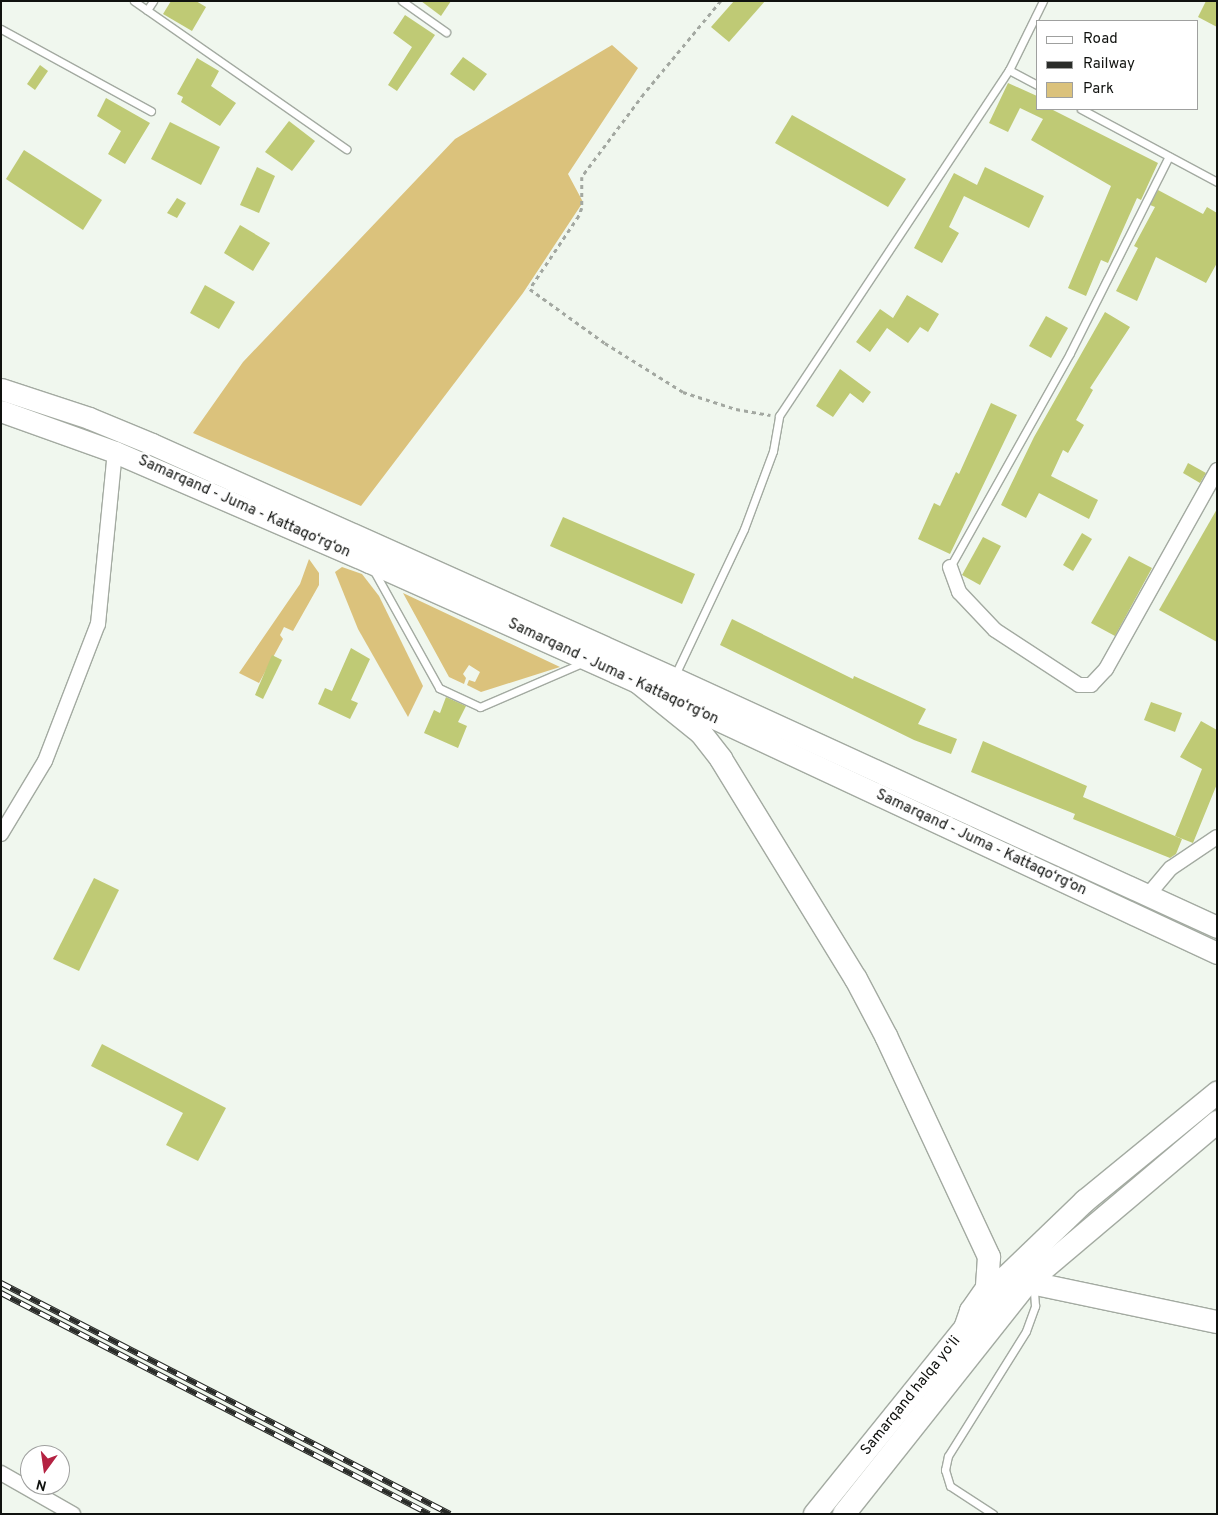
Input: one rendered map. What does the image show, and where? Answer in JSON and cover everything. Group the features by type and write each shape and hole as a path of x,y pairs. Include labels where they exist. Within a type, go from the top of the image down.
{"highway":[{"path":"639,683 701,733 721,759 856,979 886,1036 989,1257 987,1288 971,1311 964,1331"},
{"name":"Samarqand halqa yoʻli","path":"819,1508 1006,1277 1085,1201 1217,1093"},
{"path":"1031,1288 1217,1122"},
{"path":"1006,1277 1031,1288 1078,1294 1217,1322"},
{"name":"Samarqand halqa yoʻli","path":"844,1514 1005,1309 1031,1288"}],"main road":[{"name":"Samarqand - Juma - Kattaqo‘rg‘on","path":"1,389 89,418 152,444 674,678 1217,927"},
{"name":"Samarqand - Juma - Kattaqo‘rg‘on","path":"1,412 115,452 589,660 1217,954"}],"street":[{"path":"1,834 45,761 98,624 115,452"},
{"path":"950,567 959,592 996,630 1078,685 1091,685 1106,669 1217,470"},
{"path":"1148,895 1171,868 1217,837"},
{"path":"1,1473 73,1514"}],"lane":[{"path":"134,1 346,149"},
{"path":"147,10 153,1"},
{"path":"402,1 446,32"},
{"path":"674,678 744,529 773,451 779,416 1009,70 1043,1"},
{"path":"1,29 151,111"},
{"path":"1009,70 1036,84"},
{"path":"1083,110 1217,182"},
{"path":"950,567 1070,353 1169,156"},
{"path":"369,562 439,688 480,707 589,660"},
{"path":"993,1514 950,1486 945,1470 948,1456 1026,1331 1035,1306 1031,1288"}],"path":[{"path":"721,1 644,94 582,178 582,208 579,216 530,289 605,343 683,392 736,410 779,416"}],"green space":[{"path":"612,45 638,68 568,174 583,202 523,293 361,506 193,433 243,362 455,139"},
{"path":"309,559 319,573 319,585 293,631 284,627 280,635 283,639 259,683 239,673 300,584"},
{"path":"342,567 362,574 379,596 423,686 408,717 358,629 335,572"},
{"path":"403,593 560,667 481,692 467,685 469,680 475,682 480,672 469,665 463,674 466,678 464,684 449,677"}],"building":[{"path":"171,1 196,1 206,7 192,31 163,14"},
{"path":"421,1 451,1 441,16"},
{"path":"734,1 765,1 729,42 711,27"},
{"path":"1206,1 1217,1 1217,27 1198,17"},
{"path":"405,15 435,35 397,91 388,85 412,47 393,33"},
{"path":"463,57 487,74 474,91 450,74"},
{"path":"197,58 219,71 211,86 236,103 220,126 181,102 183,97 177,94"},
{"path":"40,65 48,71 35,90 27,84"},
{"path":"1008,83 1036,96 1036,110 1053,110 1158,163 1141,200 1137,198 1108,263 1101,260 1086,296 1068,288 1111,186 1031,140 1043,119 1020,108 1008,132 989,123"},
{"path":"106,98 150,123 125,164 108,154 121,131 97,116"},
{"path":"792,115 906,179 888,207 775,143"},
{"path":"289,121 315,141 292,171 265,152"},
{"path":"170,122 220,147 201,185 151,159"},
{"path":"24,150 102,200 83,230 6,179"},
{"path":"257,167 275,176 259,213 240,205"},
{"path":"985,167 1044,196 1029,228 964,196 949,227 959,233 942,263 914,248 954,173 977,185"},
{"path":"1158,190 1203,214 1207,207 1217,213 1217,263 1206,283 1156,257 1137,301 1116,291 1138,248 1134,246 1155,207 1150,205"},
{"path":"177,198 186,203 177,218 167,213"},
{"path":"240,225 270,243 253,271 224,253"},
{"path":"205,285 235,302 219,329 190,313"},
{"path":"907,295 939,314 928,332 920,327 908,343 887,328 870,352 856,342 880,309 893,318"},
{"path":"1105,312 1130,327 1090,388 1093,390 1076,420 1084,425 1068,453 1063,450 1051,476 1098,500 1089,519 1039,493 1026,518 1001,505 1034,437"},
{"path":"1046,316 1068,328 1051,358 1029,346"},
{"path":"840,369 871,392 863,403 850,393 833,417 816,406"},
{"path":"991,403 1017,415 950,554 918,539 934,503 940,506 956,472 959,474"},
{"path":"1188,463 1206,473 1200,483 1183,473"},
{"path":"1217,509 1217,642 1159,610"},
{"path":"563,517 695,574 682,604 550,546"},
{"path":"1082,533 1092,539 1073,571 1063,565"},
{"path":"983,537 1001,546 980,585 962,575"},
{"path":"1129,556 1152,568 1115,636 1091,623"},
{"path":"732,619 853,679 854,676 926,709 918,724 957,739 951,754 914,740 720,645"},
{"path":"351,648 370,659 351,700 358,703 350,719 318,704 325,688 332,691"},
{"path":"272,655 282,660 263,699 255,695"},
{"path":"446,697 466,706 458,722 467,726 458,748 424,733 434,710 440,713"},
{"path":"1151,702 1182,713 1175,732 1144,720"},
{"path":"1201,721 1217,730 1217,784 1193,843 1175,836 1202,769 1180,757"},
{"path":"983,741 1087,786 1083,797 1182,839 1176,854 1170,858 1073,819 1075,814 971,772"},
{"path":"94,878 119,890 79,971 53,959"},
{"path":"102,1044 226,1108 198,1161 166,1145 183,1113 91,1066"}],"railway":[{"path":"1,1283 450,1514"},
{"path":"1,1293 429,1514"}]}
